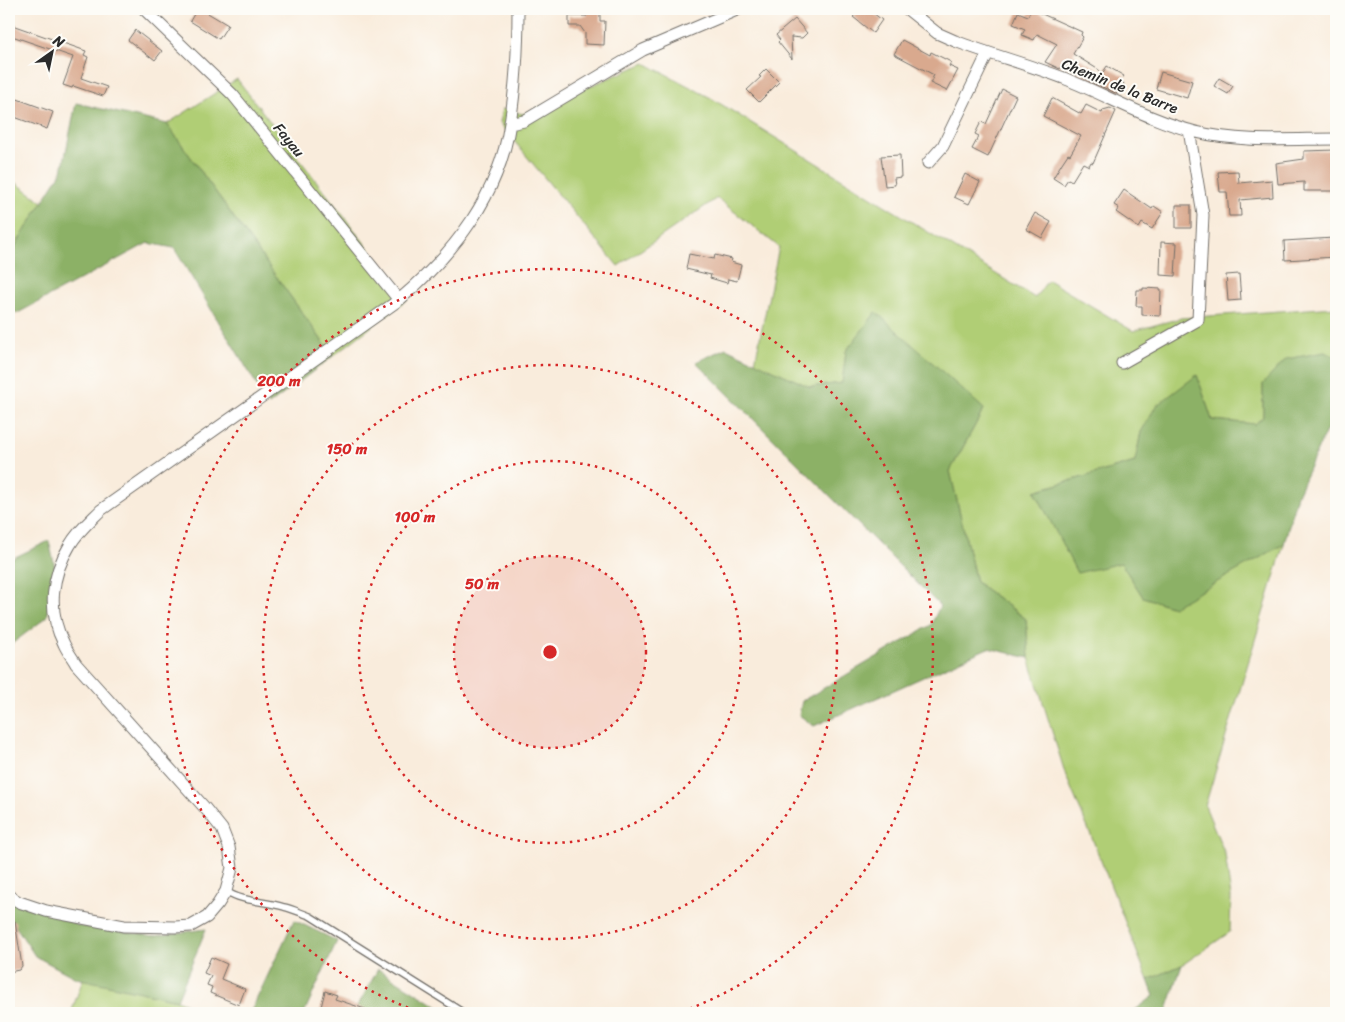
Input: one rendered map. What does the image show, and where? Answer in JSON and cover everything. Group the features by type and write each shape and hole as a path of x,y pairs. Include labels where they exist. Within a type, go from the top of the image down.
{"street":[{"name":"Fayau","path":"144,9 233,94 399,300"},
{"path":"9,896 19,902 46,911 74,917 124,926 175,928 191,926 207,917 218,904 226,890 232,868 229,846 222,830 205,808 76,664 64,646 58,629 52,606 54,584 70,544 101,510 399,300 422,281 458,242 478,211 499,166 510,124 515,84 518,9"},
{"path":"510,124 524,121 643,50 739,9"},
{"name":"Chemin de la Barre","path":"907,9 938,32 955,41 1067,80 1112,101 1189,130 1252,139 1336,139"},
{"path":"928,163 943,146 988,53"},
{"path":"1122,363 1198,320 1203,215 1189,130"}],"lane":[{"path":"226,890 231,895 284,907 310,916 464,1013"}],"green space":[{"path":"645,63 711,98 1035,298 1048,280 1133,331 1181,318 1336,307 1336,357 1325,352 1263,384 1263,417 1255,424 1212,420 1197,375 1141,432 1135,462 1035,491 1121,562 1143,597 1173,606 1284,544 1205,806 1225,854 1231,897 1230,932 1182,965 1148,980 1066,776 1029,658 1026,619 976,582 950,471 984,409 846,351 843,383 810,387 755,362 779,247 717,198 618,266 499,123 502,109 523,114"},
{"path":"237,79 408,299 333,356 167,124"},
{"path":"76,103 167,124 333,356 269,405 174,248 148,243 16,314 9,295 9,256 62,171"},
{"path":"9,178 43,202 9,256"},
{"path":"876,312 984,409 950,471 976,582 1026,619 1029,658 988,648 814,726 799,715 802,701 931,625 940,606 696,362 726,348 810,387 842,383 846,351"},
{"path":"1325,352 1336,357 1336,426 1326,431 1297,495 1284,544 1173,607 1143,597 1121,563 1077,573 1035,491 1135,462 1141,432 1156,406 1197,375 1212,420 1255,424 1263,417 1263,384 1286,359"},
{"path":"49,541 56,572 47,617 9,646 9,560"},
{"path":"9,889 20,897 79,926 155,936 206,929 177,1000 76,978 35,956 9,918"},
{"path":"294,920 337,941 304,1013 250,1013"},
{"path":"1182,965 1166,1013 1131,1013 1154,996 1148,980"},
{"path":"378,969 448,1013 354,1013"},
{"path":"83,979 177,1000 207,1013 71,1013"}],"building":[{"path":"197,9 201,9 228,25 219,39 190,21"},
{"path":"588,9 600,9 600,21 605,21 604,45 585,44 585,33 580,26 569,26 569,16 587,16"},
{"path":"847,9 868,9 882,20 873,33 853,17 855,15"},
{"path":"1031,9 1082,32 1081,35 1083,37 1073,54 1099,70 1102,74 1107,66 1124,76 1121,80 1124,84 1118,94 1091,82 1062,65 1060,69 1045,62 1057,44 1037,34 1034,40 1022,35 1025,29 1013,24 1018,12 1028,16"},
{"path":"795,19 807,33 802,38 791,37 792,59 778,42 780,40 776,35"},
{"path":"12,25 86,51 84,55 88,57 81,78 107,87 103,96 73,86 72,88 63,85 73,57 9,35"},
{"path":"135,30 162,51 155,60 128,40"},
{"path":"902,40 930,55 931,52 951,62 949,66 958,70 947,91 930,83 934,75 894,54"},
{"path":"766,69 779,82 759,102 747,90 761,77 759,76"},
{"path":"1161,72 1192,81 1187,98 1156,89"},
{"path":"1219,78 1233,86 1228,94 1214,86"},
{"path":"1002,89 1016,96 988,157 972,149 979,136 975,134 981,122 986,124"},
{"path":"9,96 53,112 47,129 9,115"},
{"path":"1052,98 1081,114 1086,105 1102,113 1103,110 1110,108 1116,111 1093,163 1091,162 1089,166 1083,163 1072,181 1068,179 1064,185 1053,178 1081,136 1043,116"},
{"path":"1336,150 1336,191 1304,191 1304,182 1278,184 1276,163 1304,159 1304,151"},
{"path":"900,155 901,177 894,178 895,185 885,186 881,156"},
{"path":"1238,171 1239,183 1272,180 1273,197 1240,200 1241,216 1229,216 1227,192 1220,192 1218,172"},
{"path":"965,174 980,182 969,204 954,197"},
{"path":"1124,190 1152,209 1154,206 1163,212 1152,229 1142,223 1139,228 1116,212 1119,208 1114,205"},
{"path":"1176,205 1191,205 1191,228 1176,228"},
{"path":"1035,213 1051,222 1042,238 1026,229"},
{"path":"1334,238 1336,257 1285,260 1284,241"},
{"path":"1161,242 1177,243 1175,276 1160,275"},
{"path":"689,254 714,259 715,255 732,259 731,262 741,265 737,281 728,279 727,283 710,278 711,275 686,269"},
{"path":"1239,274 1241,300 1228,301 1226,275"},
{"path":"1143,288 1161,289 1160,316 1142,315 1142,306 1136,306 1137,290 1143,290"},
{"path":"9,921 15,921 22,966 19,970 9,972"},
{"path":"211,957 227,964 221,979 245,989 239,1005 210,993 212,987 207,985 211,976 204,973"},
{"path":"325,991 337,995 335,999 371,1011 371,1013 327,1013 320,1011"}]}
